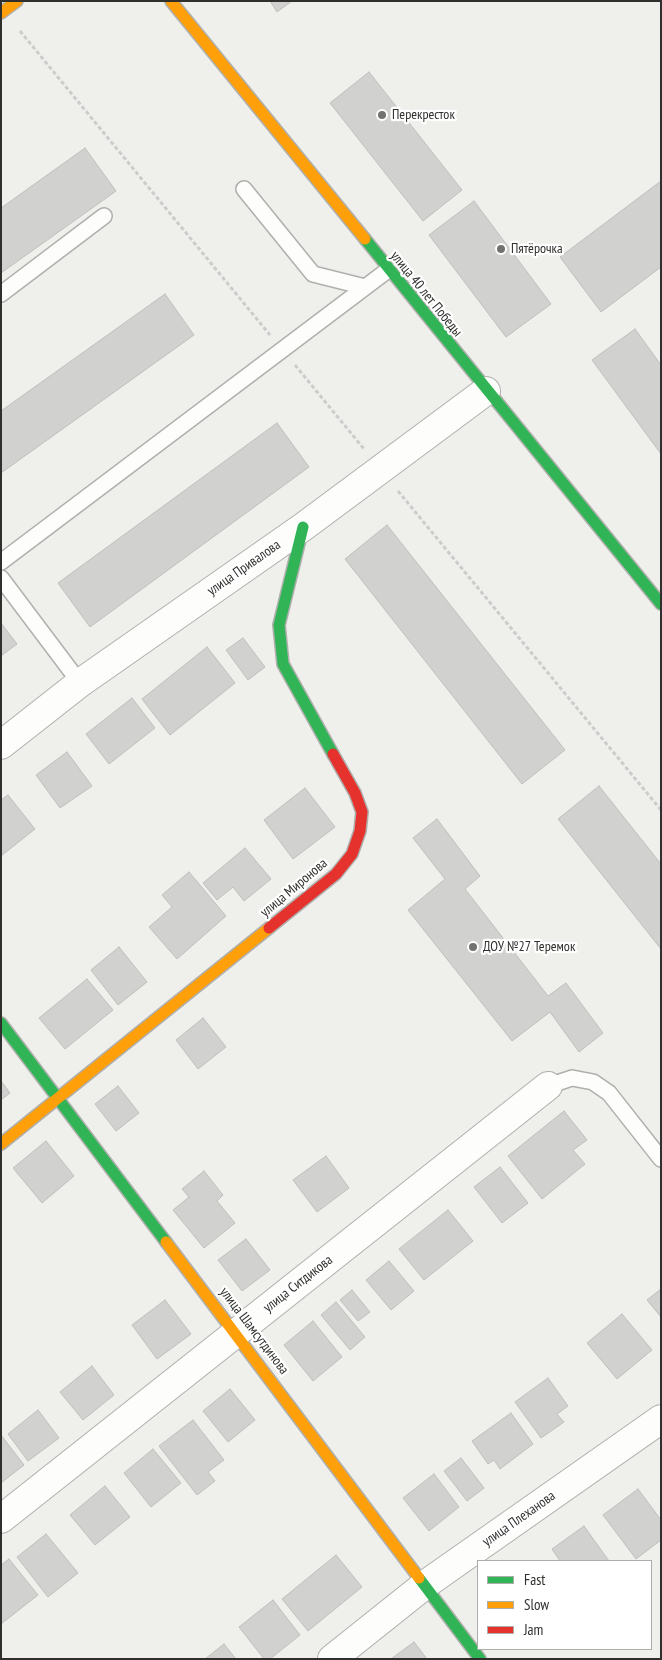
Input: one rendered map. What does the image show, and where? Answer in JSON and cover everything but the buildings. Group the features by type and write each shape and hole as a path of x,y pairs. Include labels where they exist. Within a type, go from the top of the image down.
{"street":[{"path":"2,12 17,1"},
{"name":"улица 40 лет Победы","path":"171,1 661,604"},
{"name":"улица Привалова","path":"1,745 80,683 303,527 486,391"},
{"name":"улица Миронова","path":"1,1144 58,1100 336,874 352,854 360,832 362,812 355,793 283,664 279,625 303,527"},
{"name":"улица Шамсутдинова","path":"1,1023 426,1584 480,1659"},
{"name":"улица Ситдикова","path":"1,1519 548,1086"},
{"name":"улица Плеханова","path":"332,1659 426,1584 661,1419"}],"lane":[{"path":"244,189 313,274 365,287"},
{"path":"1,294 104,216"},
{"path":"1,562 388,270"},
{"path":"1,578 80,683"},
{"path":"548,1086 572,1078 593,1082 609,1093 661,1159"}],"path":[{"path":"2,12 661,810"}],"traffic: fast":[{"path":"365,239 661,604"},
{"path":"303,527 279,625 283,664 333,754"},
{"path":"1,1023 166,1242"},
{"path":"419,1578 480,1659"}],"traffic: slow":[{"path":"1,13 17,1"},
{"path":"171,1 365,239"},
{"path":"1,1144 269,928"},
{"path":"166,1242 419,1578"}],"traffic: jam":[{"path":"269,928 336,874 352,854 360,831 362,812 355,793 333,754"}],"place":[{"name":"Перекресток","path":"382,115"},
{"name":"Пятёрочка","path":"501,249"},
{"name":"ДОУ №27 Теремок","path":"473,947"}]}
